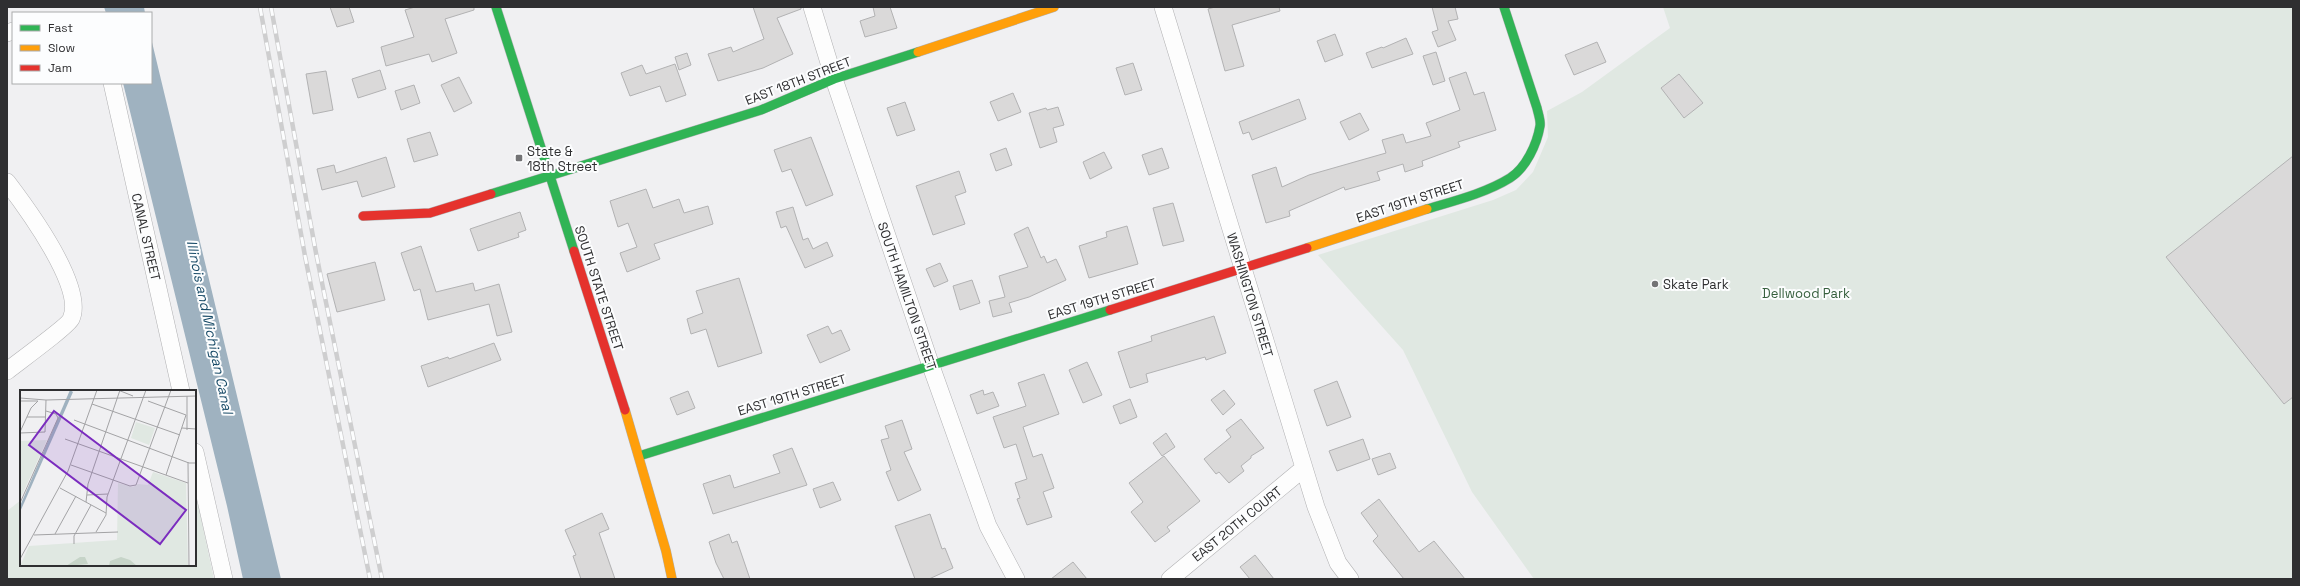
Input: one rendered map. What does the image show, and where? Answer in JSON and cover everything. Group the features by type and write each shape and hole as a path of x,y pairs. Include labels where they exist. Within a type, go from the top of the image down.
{"street":[{"name":"SOUTH STATE STREET","path":"496,7 638,456 666,551 672,579"},
{"name":"SOUTH HAMILTON STREET","path":"812,7 834,80 931,366 988,526 1016,579"},
{"name":"EAST 18TH STREET","path":"363,216 430,213 761,110 834,80 1054,7"},
{"name":"WASHINGTON STREET","path":"1163,7 1304,468 1328,540 1338,563 1350,579"},
{"name":"EAST 19TH STREET","path":"638,456 1242,269 1472,196 1496,186 1511,178 1524,166 1532,153 1540,126 1537,108 1504,7"},
{"name":"CANAL STREET","path":"112,84 181,390"},
{"path":"7,182 34,218 69,281 74,306 71,320 7,371"},
{"path":"196,456 224,579"},
{"name":"EAST 20TH COURT","path":"1170,579 1304,468"}],"green space":[{"name":"Dellwood Park","path":"1663,7 2293,7 2293,579 1534,579 1472,492 1403,350 1318,255 1493,200 1516,190 1533,172 1548,137 1547,111 1582,92 1670,28"},
{"path":"196,495 214,579 7,579 7,511 20,501 20,566 196,566"}],"water":[{"path":"104,7 144,7 145,12 106,12"},
{"name":"Illinois and Michigan Canal","path":"152,42 281,579 243,579 227,506 123,84 152,84"}],"building":[{"path":"330,7 349,7 354,22 337,27"},
{"path":"415,7 474,7 474,10 445,19 457,53 432,62 429,54 386,66 381,47 414,37 405,10"},
{"path":"753,7 801,7 801,9 777,18 793,54 763,68 718,81 708,54 731,47 733,52 764,39"},
{"path":"873,7 890,7 897,28 865,37 860,21 875,16"},
{"path":"1215,7 1279,7 1280,11 1232,25 1244,66 1225,71 1208,9"},
{"path":"1432,7 1455,7 1458,19 1448,21 1456,40 1438,47 1432,32 1438,30"},
{"path":"1335,34 1343,55 1325,62 1317,41"},
{"path":"1406,38 1413,54 1372,68 1366,53 1382,47 1383,48"},
{"path":"1597,42 1606,62 1574,75 1565,55"},
{"path":"1436,52 1445,81 1433,85 1423,56"},
{"path":"687,53 691,65 679,70 675,57"},
{"path":"1133,63 1142,90 1125,95 1116,68"},
{"path":"675,64 686,95 666,102 660,86 630,96 621,73 642,65 646,74"},
{"path":"380,70 386,89 358,98 352,79"},
{"path":"326,71 333,110 313,114 306,74"},
{"path":"1466,72 1474,95 1484,92 1496,130 1458,142 1460,147 1422,161 1423,166 1405,172 1403,164 1377,172 1380,180 1345,190 1344,187 1289,211 1290,216 1266,223 1252,175 1276,167 1282,187 1309,175 1386,153 1382,140 1403,134 1406,143 1431,136 1426,123 1460,110 1449,78"},
{"path":"1679,74 1703,103 1684,118 1661,88"},
{"path":"459,77 472,103 454,112 441,85"},
{"path":"414,85 420,103 401,110 395,91"},
{"path":"1013,93 1021,112 998,121 990,102"},
{"path":"1299,99 1306,119 1252,140 1249,132 1243,134 1239,122"},
{"path":"905,102 915,130 897,136 887,108"},
{"path":"1058,107 1064,125 1053,128 1057,142 1040,148 1029,113 1046,108 1047,110"},
{"path":"1360,113 1369,130 1349,140 1340,122"},
{"path":"430,132 438,155 414,162 407,139"},
{"path":"811,137 833,195 806,206 791,169 782,172 774,150"},
{"path":"1006,148 1012,165 996,171 990,154"},
{"path":"1162,148 1169,168 1149,175 1142,155"},
{"path":"1104,152 1112,168 1090,179 1083,162"},
{"path":"2293,156 2293,397 2284,404 2166,257"},
{"path":"386,157 395,187 362,197 357,181 322,190 317,169 334,165 336,173"},
{"path":"959,171 966,192 955,196 965,224 933,235 916,186"},
{"path":"646,189 653,208 679,199 684,213 708,206 713,224 654,244 660,259 627,272 620,253 637,247 628,223 618,227 610,201"},
{"path":"1173,203 1184,241 1163,246 1153,208"},
{"path":"793,207 803,240 808,238 813,249 827,242 833,256 805,268 786,226 781,228 776,212"},
{"path":"520,212 526,230 518,233 519,237 478,251 470,229"},
{"path":"1127,226 1138,264 1089,278 1079,246 1107,237 1106,232"},
{"path":"1028,227 1041,258 1044,256 1047,263 1056,259 1066,280 1029,297 1009,303 1012,312 993,317 989,301 1005,297 999,276 1028,267 1014,234"},
{"path":"421,246 436,292 473,283 475,291 499,284 512,332 497,336 489,304 428,320 420,289 414,291 401,253"},
{"path":"375,262 385,300 337,312 327,274"},
{"path":"940,263 948,281 934,287 926,269"},
{"path":"739,278 762,353 718,367 706,329 691,334 687,319 703,313 696,291"},
{"path":"972,280 980,303 960,310 953,286"},
{"path":"1214,316 1226,353 1206,360 1205,357 1146,374 1148,382 1130,388 1118,352 1152,341 1151,336"},
{"path":"828,326 832,334 841,330 850,350 820,363 807,335"},
{"path":"494,343 501,360 428,387 421,366 448,357 449,359"},
{"path":"1087,362 1102,395 1083,403 1069,370"},
{"path":"1044,374 1059,414 1023,427 1033,457 1042,454 1054,488 1043,492 1052,517 1027,525 1017,499 1020,498 1015,483 1027,479 1016,444 1004,448 993,417 1026,406 1018,383"},
{"path":"1337,381 1351,417 1327,426 1314,390"},
{"path":"983,390 984,395 993,392 999,406 977,414 970,395"},
{"path":"1224,390 1235,404 1223,415 1211,400"},
{"path":"688,391 695,408 677,415 670,398"},
{"path":"1130,399 1137,417 1120,424 1113,406"},
{"path":"1241,419 1264,448 1251,456 1251,458 1241,466 1244,471 1229,483 1219,472 1216,474 1204,459 1231,437 1226,430"},
{"path":"902,420 912,449 904,452 921,490 898,501 886,472 891,470 881,440 889,438 885,426"},
{"path":"1166,433 1175,447 1162,456 1153,443"},
{"path":"1363,439 1370,459 1337,471 1329,451"},
{"path":"792,448 807,485 713,514 703,484 730,475 734,488 780,473 773,455"},
{"path":"1390,453 1396,468 1378,475 1372,459"},
{"path":"1164,456 1200,501 1167,527 1170,531 1155,542 1131,512 1143,502 1129,483"},
{"path":"833,482 841,500 820,508 813,489"},
{"path":"1379,499 1419,552 1434,541 1465,579 1404,579 1373,541 1378,536 1361,513"},
{"path":"602,513 609,529 599,533 615,579 581,579 573,556 576,555 565,530"},
{"path":"930,514 942,549 945,548 953,568 929,579 915,579 895,526"},
{"path":"729,534 732,543 737,541 750,579 724,579 716,563 709,542"},
{"path":"1255,555 1274,579 1250,579 1240,567"},
{"path":"1073,562 1087,579 1051,579"}],"railway":[{"path":"260,7 305,256 370,579"},
{"path":"271,7 316,253 382,579"}],"traffic: fast":[{"path":"496,7 574,251"},
{"path":"1427,209 1459,200 1491,188 1516,174 1530,155 1539,133 1540,122 1537,108 1504,7"},
{"path":"491,194 761,110 834,79 918,52"},
{"path":"639,456 1110,310"}],"traffic: slow":[{"path":"918,52 1054,7"},
{"path":"1307,248 1427,209"},
{"path":"625,410 666,551 672,579"}],"traffic: jam":[{"path":"363,216 430,213 491,194"},
{"path":"1110,310 1307,248"},
{"path":"574,251 625,410"}],"place":[{"name":"State & 18th Street","path":"519,158"},
{"name":"Skate Park","path":"1655,284"}]}
